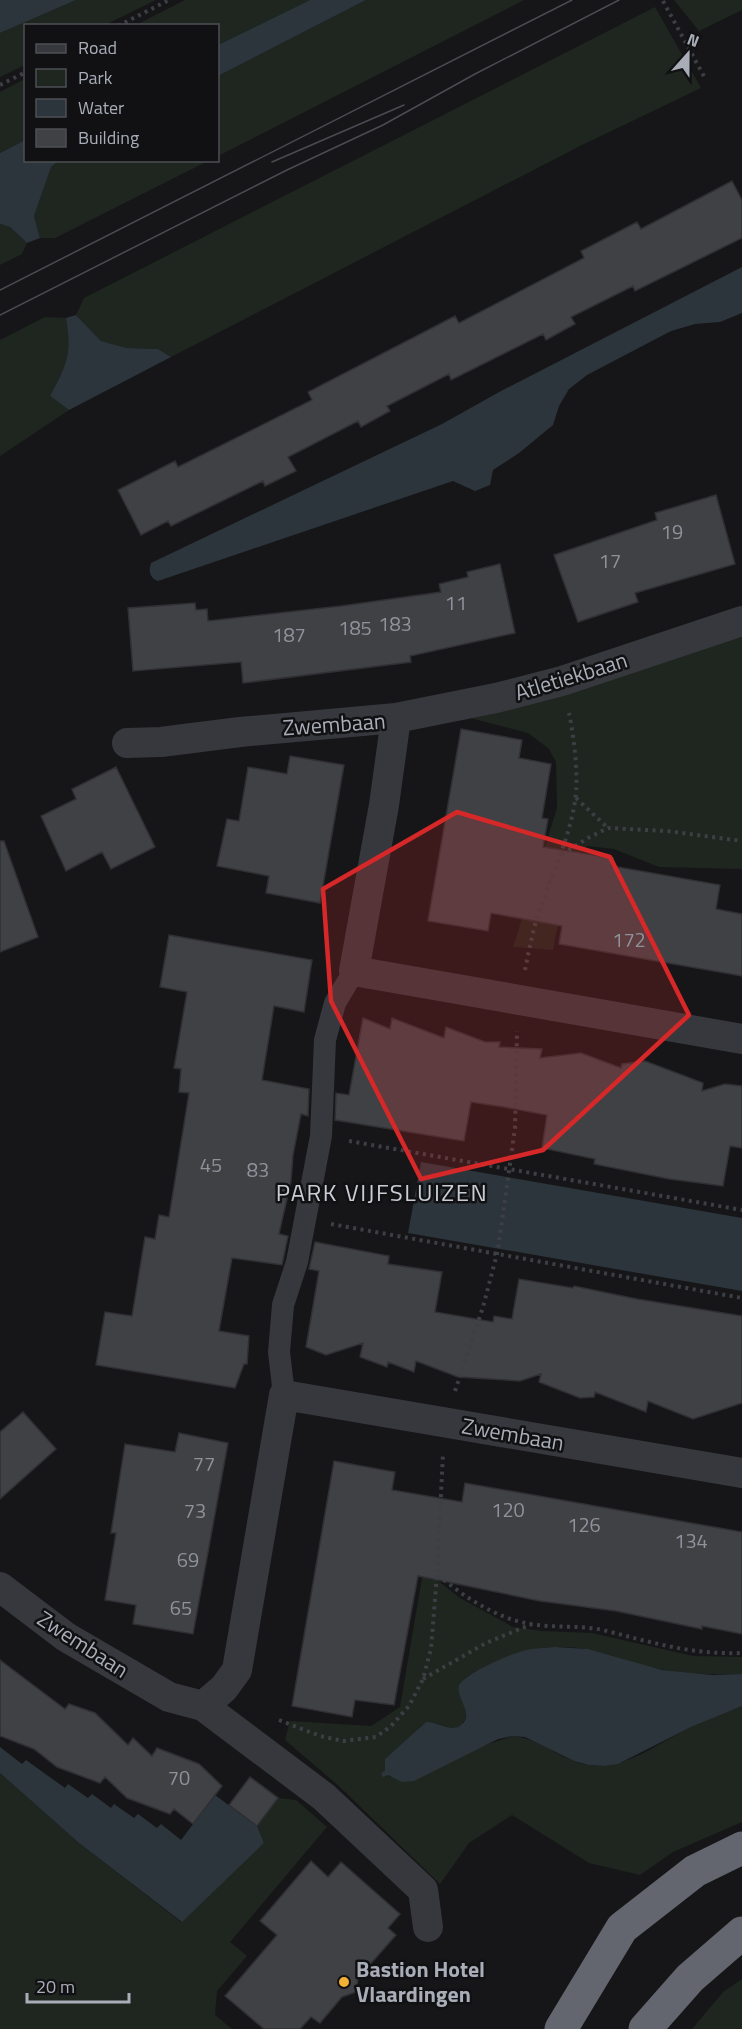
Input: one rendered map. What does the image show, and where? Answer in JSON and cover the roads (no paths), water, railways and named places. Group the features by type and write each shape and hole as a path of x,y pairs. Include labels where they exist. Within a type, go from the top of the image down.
{"highway":[{"path":"561,2029 622,1928 695,1871 742,1848"},
{"path":"645,2029 690,1978 742,1933"}],"street":[{"name":"Atletiekbaan","path":"396,718 496,698 562,681 742,621"},
{"name":"Zwembaan","path":"127,743 161,742 240,732 396,718 384,805 354,971 335,1003 325,1040 321,1136 307,1220 283,1305 279,1352 284,1395 237,1670 224,1688 203,1706"},
{"path":"354,971 742,1039"},
{"name":"Zwembaan","path":"284,1395 742,1473"},
{"name":"Zwembaan","path":"0,1587 66,1637 169,1697 203,1706 324,1797 423,1890 428,1928"}],"water":[{"path":"0,0 76,0 0,33"},
{"path":"310,0 366,0 219,75 219,45"},
{"path":"24,141 24,162 57,162 51,167 34,216 40,238 27,243 10,227 0,224 0,153"},
{"path":"742,267 742,313 720,322 695,324 671,331 587,375 569,389 559,406 553,425 519,453 493,470 490,485 475,491 453,481 158,581 151,576 151,563 442,424 501,391"},
{"path":"76,315 101,341 127,348 158,349 171,357 69,410 50,396 67,359 66,318"},
{"path":"421,1162 742,1218 742,1291 408,1233"},
{"path":"555,1647 588,1649 662,1670 712,1675 742,1674 742,1706 691,1727 618,1764 589,1765 574,1761 525,1737 512,1736 498,1739 414,1781 402,1782 388,1775 383,1777 381,1773 385,1771 385,1759 426,1722 453,1728 465,1721 466,1711 459,1691 462,1681 488,1665 517,1653"},
{"path":"0,1747 22,1764 26,1760 65,1788 68,1784 88,1798 92,1794 111,1808 114,1804 134,1818 138,1814 157,1828 161,1824 181,1840 215,1795 257,1826 264,1843 182,1922 79,1843 0,1773"}],"tram line":[{"path":"0,290 572,0"},
{"path":"0,315 287,170 383,125 475,74 619,0"},
{"path":"272,162 404,105"}],"place":[{"name":"Bastion Hotel Vlaardingen","path":"344,1982"}],"district":[{"name":"PARK VIJFSLUIZEN","path":"382,1192"}]}
